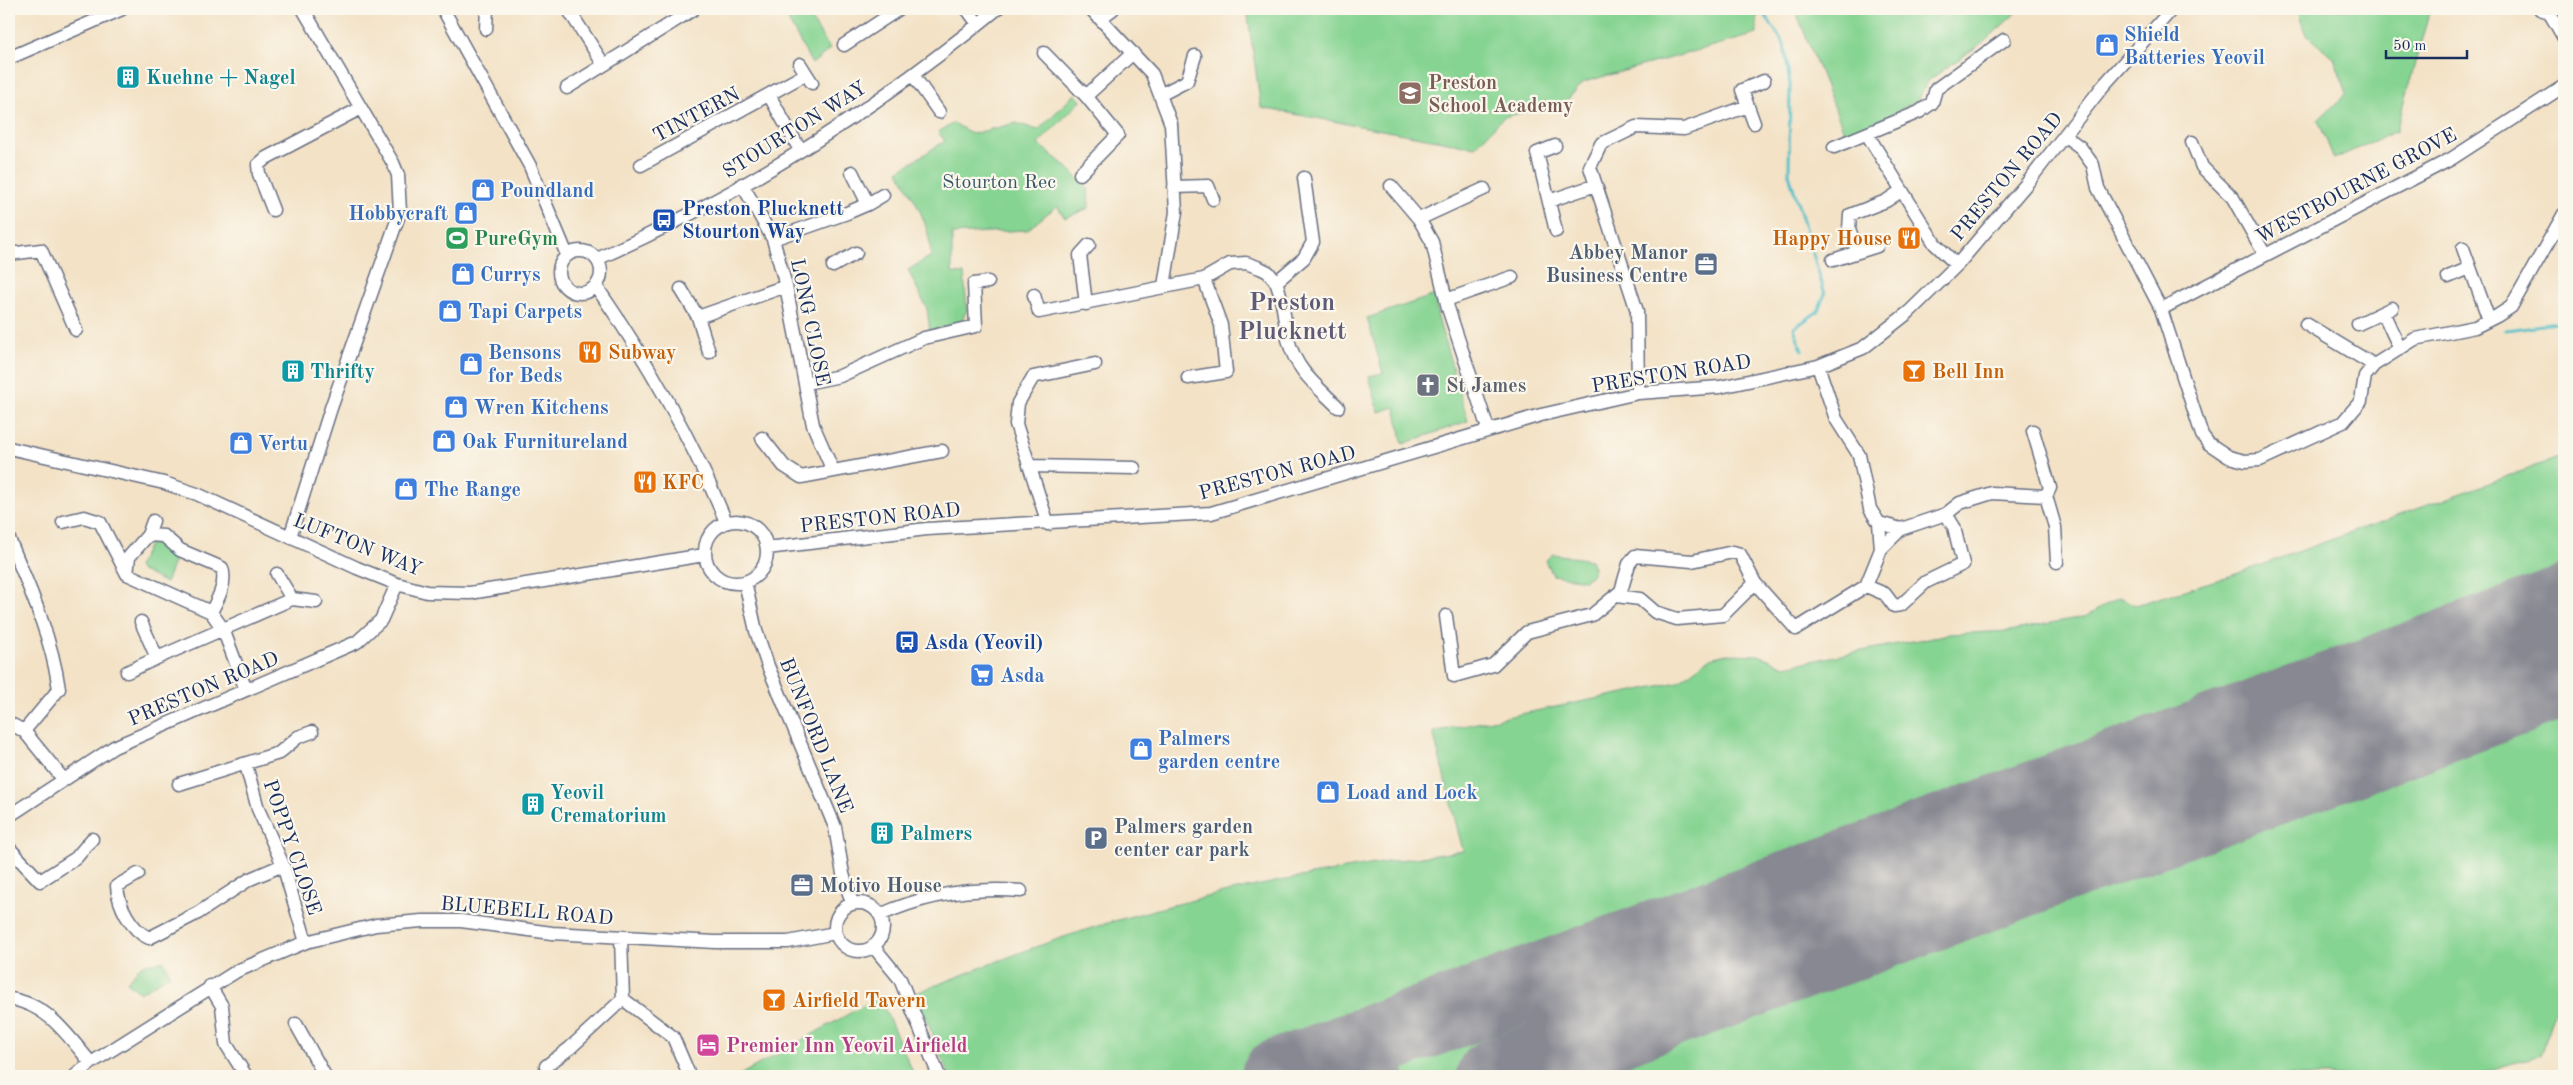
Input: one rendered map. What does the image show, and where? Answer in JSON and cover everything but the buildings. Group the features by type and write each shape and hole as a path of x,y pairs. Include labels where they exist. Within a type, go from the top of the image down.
{"street":[{"path":"9,58 122,9"},
{"path":"290,537 331,408 400,212 398,175 303,9"},
{"path":"443,9 530,166 567,255"},
{"path":"486,9 486,29"},
{"path":"568,9 604,65"},
{"path":"567,88 694,9"},
{"path":"843,43 899,9"},
{"path":"967,9 978,24"},
{"name":"STOURTON WAY","path":"597,259 664,229 800,150 913,75 997,9"},
{"path":"1091,9 1152,74 1171,124 1176,212 1164,286"},
{"path":"1101,18 1113,9"},
{"name":"PRESTON ROAD","path":"767,548 927,529 1048,524 1211,513 1488,429 1638,393 1720,387 1818,366 1863,348 1909,312 1957,264 2065,136 2104,86 2172,9"},
{"path":"2540,9 2549,12 2564,38"},
{"path":"1834,147 1919,112 1932,103 1936,89 2004,40"},
{"path":"1044,53 1086,96 1118,135 1080,174"},
{"path":"1086,96 1133,53"},
{"path":"1160,94 1187,81 1195,56"},
{"name":"TINTERN","path":"640,165 769,96 806,74"},
{"path":"913,75 939,112"},
{"path":"1754,123 1742,90 1764,80"},
{"name":"WESTBOURNE GROVE","path":"2160,309 2451,159 2564,86"},
{"name":"TINTERN","path":"769,96 800,150"},
{"path":"1638,393 1638,311 1590,167 1601,144 1636,127 1684,129 1748,106"},
{"path":"273,210 258,174 258,165 266,158 361,108"},
{"path":"1867,134 1935,244 1957,264"},
{"path":"2065,136 2080,147 2093,165 2098,188 2160,309 2202,435 2208,443 2229,457 2245,461 2260,460 2343,422 2361,401 2365,376 2374,365 2415,339 2475,327 2510,307 2560,235 2564,214"},
{"path":"2192,142 2202,166 2233,198 2265,255"},
{"path":"1555,146 1538,153 1556,231"},
{"path":"852,172 868,204"},
{"path":"1276,282 1304,258 1313,242 1304,178"},
{"name":"LONG CLOSE","path":"742,184 773,239 786,286 813,424 833,472"},
{"path":"1549,201 1596,185"},
{"path":"1174,187 1208,186 1213,199"},
{"path":"1391,186 1418,219 1432,242 1446,300 1488,429"},
{"path":"1418,219 1484,190"},
{"path":"1858,252 1849,229 1850,215 1886,201 1901,191"},
{"path":"773,239 847,214 883,195"},
{"path":"1086,304 1080,255 1089,245"},
{"path":"1834,260 1878,246"},
{"path":"2463,248 2489,320"},
{"path":"9,254 42,250 76,330"},
{"path":"579,250 586,251 597,259 601,276 596,286 578,293 566,288 562,283 559,272 567,255 579,250"},
{"path":"833,266 856,253"},
{"path":"1034,295 1038,315 1164,286 1204,279 1230,264 1246,263 1268,272 1276,282 1281,294 1288,339 1297,362 1306,378 1338,407"},
{"path":"2448,277 2470,268"},
{"path":"1446,300 1512,277"},
{"path":"1188,378 1226,372 1221,325 1204,279"},
{"path":"806,383 840,376 924,338 976,326 974,284 988,282"},
{"path":"596,286 626,331 682,427 702,464 726,522"},
{"path":"698,317 786,286"},
{"path":"682,288 698,317 709,352"},
{"path":"2358,324 2388,310 2400,349"},
{"path":"2306,324 2374,365"},
{"path":"1048,524 1016,424 1018,403 1033,377 1083,373 1095,364"},
{"path":"1446,616 1454,676 1493,665 1527,632 1592,615 1621,591 1629,564 1635,556 1692,561 1734,552 1740,554 1755,583 1796,629 1866,586 1880,548 1879,523 1870,509 1859,455 1836,419 1818,366"},
{"path":"2033,431 2050,488 2046,496 2055,527 2057,562"},
{"path":"762,438 784,466 801,478 942,451"},
{"name":"LUFTON WAY","path":"9,448 164,483 197,494 398,584 427,592 470,593 704,556"},
{"path":"1029,466 1134,468"},
{"path":"1880,548 1901,529 1946,514 1960,503 1992,493 2046,496"},
{"path":"1866,586 1885,594 1894,606 1900,605 1926,582 1963,564 1954,527 1946,514"},
{"path":"63,522 84,517 100,522 127,574 211,612 223,629 246,690"},
{"path":"127,574 129,557 148,535 153,521"},
{"path":"726,522 744,522 753,526 760,532 767,548 764,565 753,578 745,582 734,583 717,577 706,564 704,556 705,545 709,535 726,522"},
{"path":"1879,523 1901,529"},
{"path":"148,535 164,536 180,550 222,568 224,575 220,594 211,612"},
{"path":"9,539 26,581 56,669 59,689 24,731"},
{"path":"277,574 292,599"},
{"name":"BUNFORD LANE","path":"745,582 756,631 768,666 835,827 843,874 852,904"},
{"path":"1616,596 1640,599 1655,612 1677,619 1723,616 1755,583"},
{"name":"PRESTON ROAD","path":"9,816 114,747 357,642 381,620 398,584"},
{"path":"128,672 292,599 316,602"},
{"path":"141,622 157,658"},
{"path":"9,724 24,731 64,780"},
{"name":"POPPY CLOSE","path":"179,784 246,765 279,753 298,737 312,732"},
{"name":"POPPY CLOSE","path":"246,765 258,809 283,865 306,942"},
{"path":"9,848 40,881 76,858 92,839"},
{"path":"138,874 117,886 118,893 126,914 142,935 149,938 198,913 250,879 283,865"},
{"path":"880,915 927,898 956,892 1002,889 1021,891"},
{"path":"852,904 868,904 880,915 883,929 878,941 873,946 858,951 844,946 835,933 836,918 845,906 852,904"},
{"name":"BLUEBELL ROAD","path":"75,1076 91,1063 236,971 306,942 376,926 422,921 461,920 552,933 715,942 788,942 835,933"},
{"path":"546,1066 570,1048 623,999 621,937"},
{"path":"873,946 900,979 939,1076"},
{"path":"210,986 222,1006 226,1044 246,1076"},
{"path":"9,999 23,1000 55,1020 91,1063"},
{"path":"623,999 673,1037 688,1072 687,1076"},
{"path":"296,1024 325,1076"}],"green space":[{"path":"782,9 808,9 806,11 830,49 812,64"},
{"path":"1247,9 1757,9 1757,34 1584,82 1565,102 1504,117 1475,147 1261,108"},
{"path":"1808,9 2020,9 1985,41 1929,80 1917,100 1890,116 1845,134 1796,12"},
{"path":"2297,9 2430,9 2396,131 2334,159 2318,120 2347,93 2334,58 2305,33"},
{"name":"Stourton Rec","path":"1075,94 1081,101 1038,144 1068,168 1088,188 1089,208 1065,218 1057,206 1027,230 952,234 952,273 964,274 967,310 960,323 930,331 927,309 908,270 931,256 928,233 910,191 898,171 945,141 938,132 954,123 972,134 1016,123 1038,130"},
{"path":"1435,295 1438,318 1468,421 1403,444 1395,407 1379,412 1369,376 1383,373 1367,318"},
{"path":"2564,456 2564,997 2556,1011 2540,1055 2470,1076 949,1076 916,993 1058,939 1172,905 1269,883 1367,865 1463,851 1433,732 1678,682 1710,658 1727,654 1759,655 1785,666 1949,634 2010,631 2087,616 2119,597 2136,605 2236,574"},
{"path":"151,541 178,552 166,583 140,570 138,566"},
{"path":"1553,554 1591,560 1594,568 1592,575 1585,580 1553,575 1545,561"},
{"path":"164,961 170,975 140,993 127,982 141,965"},
{"path":"879,997 915,1076 738,1076"}],"waterway":[{"path":"1764,9 1764,13 1784,44 1790,85 1789,174 1825,294 1817,312 1794,328 1802,350"},
{"path":"2506,330 2564,322"}],"runway":[{"path":"1367,1076 1357,1047 2564,603"},
{"path":"1493,1076 2564,681"},
{"path":"1278,1076 1357,1047 1367,1076"}],"place":[{"name":"Shield Batteries Yeovil","path":"2107,45"},
{"name":"Kuehne + Nagel","path":"128,77"},
{"name":"Preston School Academy","path":"1410,93"},
{"name":"Poundland","path":"483,190"},
{"name":"Hobbycraft","path":"466,213"},
{"name":"Preston Plucknett Stourton Way","path":"664,220"},
{"name":"PureGym","path":"457,238"},
{"name":"Happy House","path":"1909,238"},
{"name":"Abbey Manor Business Centre","path":"1706,264"},
{"name":"Currys","path":"463,274"},
{"name":"Tapi Carpets","path":"450,311"},
{"name":"Subway","path":"590,352"},
{"name":"Bensons for Beds","path":"471,364"},
{"name":"Thrifty","path":"293,371"},
{"name":"Bell Inn","path":"1914,371"},
{"name":"St James","path":"1428,385"},
{"name":"Wren Kitchens","path":"456,407"},
{"name":"Oak Furnitureland","path":"444,441"},
{"name":"Vertu","path":"241,443"},
{"name":"KFC","path":"645,482"},
{"name":"The Range","path":"406,489"},
{"name":"Asda (Yeovil)","path":"907,642"},
{"name":"Asda","path":"982,675"},
{"name":"Palmers garden centre","path":"1141,749"},
{"name":"Load and Lock","path":"1328,792"},
{"name":"Yeovil Crematorium","path":"533,804"},
{"name":"Palmers","path":"882,833"},
{"name":"Palmers garden center car park","path":"1096,838"},
{"name":"Motivo House","path":"802,885"},
{"name":"Airfield Tavern","path":"774,1000"},
{"name":"Premier Inn Yeovil Airfield","path":"708,1045"}],"district":[{"name":"Preston Plucknett","path":"1292,316"}]}
